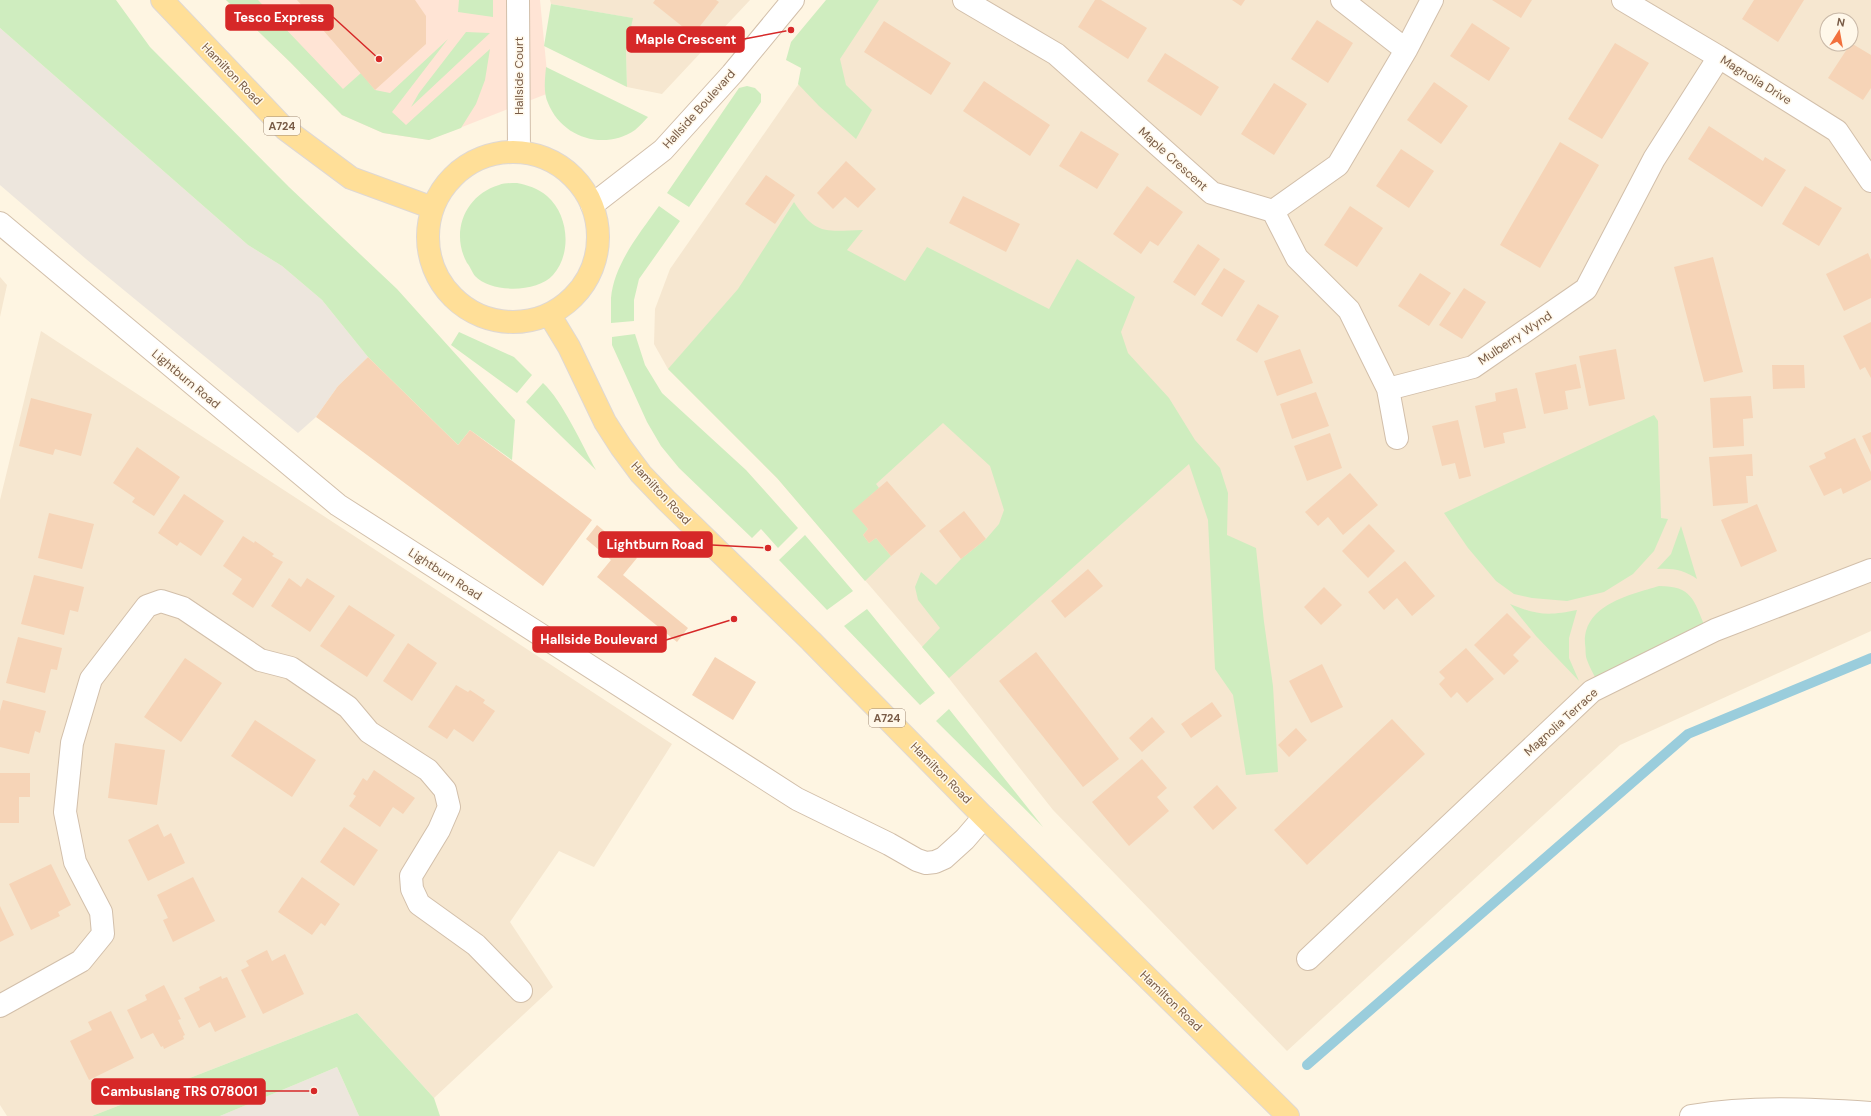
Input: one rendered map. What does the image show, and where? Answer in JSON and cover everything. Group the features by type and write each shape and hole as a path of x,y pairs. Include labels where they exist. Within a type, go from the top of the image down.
{"main road":[{"name":"Hamilton Road","path":"162,0 285,129 351,178 433,208"},
{"path":"519,151 544,157 569,173 592,205 598,247 590,278 577,296 563,308 549,314 515,321 483,317 452,299 435,269 427,237 433,208 445,182 465,166 491,153 519,151"},
{"name":"Hamilton Road","path":"549,314 569,347 605,422 641,474 811,641 984,817 1288,1116"}],"street":[{"name":"Hallside Court","path":"518,0 519,151"},
{"name":"Hallside Boulevard","path":"592,205 663,150 732,74 793,0"},
{"name":"Maple Crescent","path":"964,0 1056,54 1212,193 1273,211"},
{"path":"1342,0 1406,50"},
{"path":"1397,438 1388,389 1349,310 1297,258 1273,211 1338,165 1406,50 1432,0"},
{"name":"Magnolia Drive","path":"1623,0 1719,57 1837,131 1871,181"},
{"name":"Mulberry Wynd","path":"1388,389 1473,367 1586,289 1654,159 1719,57"},
{"name":"Lightburn Road","path":"0,223 338,505 797,800 890,844 917,860 926,863 935,862 944,858 960,844 984,817"},
{"name":"Magnolia Terrace","path":"1308,959 1592,691 1715,630 1871,570"},
{"path":"0,1006 81,961 102,934 102,912 75,862 65,812 72,743 91,678 147,606 161,601 183,608 260,660 291,668 348,707 369,732 428,770 445,790 449,807 439,830 411,876 412,889 419,904 476,945 521,991"},
{"path":"1691,1116 1710,1113 1811,1109 1871,1113"}],"shaded area":[{"path":"226,0 540,0 549,93 429,140 383,133 342,115"},
{"path":"550,0 750,0 662,94 627,87 626,49 632,18 551,4"},
{"path":"857,0 1871,0 1871,631 1620,745 1287,1051 1053,810 944,672 777,478 668,369 654,344 655,309 670,269"},
{"path":"0,28 248,245 282,266 322,300 368,357 338,386 316,417 298,433 86,259 0,185"},
{"path":"0,277 7,285 0,317"},
{"path":"41,331 672,744 594,867 559,851 510,922 553,987 434,1098 357,1013 92,1116 7,1116 0,1105 0,500"},
{"path":"337,1067 359,1116 220,1116"}],"green space":[{"path":"0,0 116,0 150,47 289,187 397,289 515,420 512,460 470,430 458,445 368,357 322,300 282,266 248,245 0,28"},
{"path":"226,0 258,0 343,89 361,73 375,90 390,93 448,39 392,112 406,125 490,49 485,80 476,104 461,128 429,140 383,133 342,115"},
{"path":"459,0 493,0 493,17 458,12"},
{"path":"826,0 879,0 840,59 846,85 872,110 856,139 819,106 798,84 801,68 786,60 791,42"},
{"path":"551,4 633,18 626,49 627,87 544,46"},
{"path":"466,32 490,33 411,107 419,93"},
{"path":"546,67 648,117 635,130 623,136 610,140 585,138 563,125 554,115 546,99"},
{"path":"747,86 755,88 761,94 761,102 689,207 667,193 739,88"},
{"path":"505,183 517,183 540,191 554,204 560,213 564,224 565,246 559,266 553,275 546,281 526,288 502,288 482,282 475,276 462,251 460,239 461,227 469,206 477,197 487,190 499,185"},
{"path":"794,202 809,221 823,229 831,231 863,230 847,250 905,281 927,247 1049,309 1077,259 1135,297 1121,332 1128,353 1169,398 1195,440 1220,468 1228,493 1227,535 1256,548 1273,686 1278,772 1246,775 1233,695 1215,669 1208,520 1189,464 949,678 922,647 940,628 918,600 915,587 921,572 936,585 961,559 986,539 999,524 1004,510 990,466 943,423 876,484 879,488 853,511 868,529 863,535 869,543 876,538 891,556 865,581 777,478 668,369 738,289"},
{"path":"659,206 680,221 639,279 634,300 634,321 611,323 611,298 617,273 629,249"},
{"path":"459,332 514,357 532,375 517,393 451,345"},
{"path":"635,334 645,365 662,393 746,470 798,528 778,548 761,529 752,538 679,468 661,446 647,422 612,345 612,337"},
{"path":"543,383 565,412 596,470 526,402"},
{"path":"1654,415 1658,421 1661,518 1668,519 1654,551 1633,574 1604,592 1567,601 1532,598 1514,594 1496,581 1468,548 1444,513"},
{"path":"1681,526 1697,579 1678,570 1657,569 1671,554"},
{"path":"805,535 853,591 827,610 779,560"},
{"path":"1659,586 1679,589 1690,596 1698,609 1705,627 1595,677 1586,658 1585,644 1586,631 1592,620 1600,611 1610,604 1634,593"},
{"path":"1510,604 1535,612 1550,614 1577,610 1569,638 1569,658 1579,681 1536,636"},
{"path":"867,609 935,693 920,705 844,626"},
{"path":"949,709 1043,827 936,721"},
{"path":"357,1013 434,1098 440,1116 359,1116 337,1067 220,1116 92,1116"}],"building":[{"path":"297,0 415,0 426,16 426,44 375,90"},
{"path":"655,0 716,0 719,2 693,35 653,3"},
{"path":"1095,0 1101,0 1147,28 1128,59 1078,27"},
{"path":"1232,0 1245,0 1241,6"},
{"path":"1492,0 1532,0 1521,18"},
{"path":"1754,0 1804,0 1778,42 1742,19"},
{"path":"1317,20 1353,43 1328,83 1291,59"},
{"path":"884,21 951,63 931,95 864,52"},
{"path":"1472,23 1510,48 1489,81 1450,56"},
{"path":"1615,43 1649,63 1602,139 1568,119"},
{"path":"1859,48 1871,55 1871,88 1863,100 1828,78 1845,52 1859,52"},
{"path":"1165,53 1219,87 1201,116 1147,81"},
{"path":"984,81 1050,125 1030,156 963,111"},
{"path":"1434,82 1468,106 1441,144 1407,120"},
{"path":"1274,83 1307,104 1274,155 1241,134"},
{"path":"1709,126 1763,161 1765,157 1786,170 1762,207 1688,159"},
{"path":"1081,131 1119,154 1097,189 1059,166"},
{"path":"1560,142 1599,165 1540,268 1500,245"},
{"path":"1401,149 1434,171 1409,208 1376,186"},
{"path":"846,161 876,189 858,208 845,197 833,209 817,193"},
{"path":"766,175 795,195 775,224 745,204"},
{"path":"1147,186 1183,212 1158,246 1150,241 1141,254 1113,234"},
{"path":"1805,186 1842,208 1819,246 1782,224"},
{"path":"963,196 1020,224 1006,252 949,223"},
{"path":"1350,206 1383,228 1357,267 1324,245"},
{"path":"1198,244 1220,259 1195,296 1173,282"},
{"path":"1868,253 1871,260 1871,298 1844,311 1826,274"},
{"path":"1713,257 1743,372 1704,382 1674,267"},
{"path":"1224,268 1245,281 1222,317 1201,304"},
{"path":"1420,273 1451,293 1429,326 1398,306"},
{"path":"1464,288 1486,302 1462,339 1439,325"},
{"path":"1258,304 1279,316 1257,353 1236,340"},
{"path":"1871,322 1871,378 1865,367 1860,370 1843,336"},
{"path":"1300,349 1313,383 1277,396 1264,361"},
{"path":"1616,349 1625,399 1589,406 1579,356"},
{"path":"368,357 458,445 470,430 592,520 543,586 316,417 338,386"},
{"path":"1576,364 1581,388 1565,391 1568,409 1544,414 1535,373"},
{"path":"1772,365 1804,365 1805,388 1773,389"},
{"path":"1517,388 1526,428 1503,433 1505,443 1484,448 1475,406 1496,401 1495,393"},
{"path":"1316,392 1329,426 1292,439 1280,404"},
{"path":"1751,396 1753,418 1743,419 1744,446 1713,448 1710,398"},
{"path":"31,398 92,414 81,456 55,449 53,455 19,446"},
{"path":"1458,420 1471,476 1459,479 1455,463 1442,466 1432,426"},
{"path":"1871,432 1871,455 1862,436"},
{"path":"1330,433 1342,468 1307,481 1294,446"},
{"path":"1855,438 1871,472 1871,480 1843,494 1841,488 1824,496 1809,466 1826,458 1824,453"},
{"path":"137,447 180,477 154,516 132,502 135,498 113,483"},
{"path":"1752,454 1753,476 1746,476 1748,503 1713,506 1709,457"},
{"path":"1350,473 1378,505 1343,535 1328,517 1318,526 1305,512"},
{"path":"887,481 926,526 891,556 876,538 869,543 863,535 868,529 852,511"},
{"path":"184,494 224,521 201,556 180,542 177,546 158,533"},
{"path":"1757,504 1777,551 1741,567 1721,520"},
{"path":"964,511 986,539 961,559 939,531"},
{"path":"49,513 94,524 82,569 38,558"},
{"path":"1369,524 1395,551 1368,578 1342,551"},
{"path":"597,525 637,558 623,575 688,628 677,642 597,577 611,560 586,539"},
{"path":"243,536 254,543 255,541 274,554 272,556 283,562 253,608 232,594 242,579 223,566"},
{"path":"1405,561 1435,596 1412,616 1397,598 1384,610 1368,592"},
{"path":"1088,569 1103,586 1065,618 1051,601"},
{"path":"34,575 84,587 78,612 70,610 64,635 21,624"},
{"path":"289,578 301,587 307,578 335,596 310,632 271,606"},
{"path":"1324,587 1342,605 1321,625 1304,607"},
{"path":"349,605 395,635 367,677 320,646"},
{"path":"1507,613 1531,637 1513,655 1519,661 1504,675 1474,645"},
{"path":"18,637 62,648 57,670 51,669 45,693 6,683"},
{"path":"408,643 437,663 412,701 383,681"},
{"path":"1466,648 1494,679 1467,703 1457,692 1451,698 1439,684 1445,678 1439,672"},
{"path":"1036,652 1119,759 1083,787 999,681"},
{"path":"715,657 756,682 733,720 692,695"},
{"path":"185,658 222,683 181,742 144,717"},
{"path":"1322,664 1343,707 1311,723 1289,681"},
{"path":"456,685 468,692 470,690 485,700 483,703 495,711 473,742 454,729 447,739 428,727"},
{"path":"3,700 46,711 40,733 35,731 29,754 0,747 0,711"},
{"path":"1212,702 1222,716 1191,738 1181,724"},
{"path":"1152,717 1165,732 1142,752 1129,738"},
{"path":"1392,719 1425,754 1307,865 1274,830"},
{"path":"255,720 316,760 292,797 231,756"},
{"path":"1296,728 1307,740 1289,757 1278,745"},
{"path":"115,743 165,750 157,805 108,798"},
{"path":"1142,759 1167,788 1157,797 1169,811 1129,846 1092,802"},
{"path":"374,770 415,798 403,814 393,807 380,827 349,806 356,796 353,794 363,778 367,781"},
{"path":"0,773 30,773 30,797 19,797 19,823 0,823"},
{"path":"1217,785 1237,808 1213,830 1193,807"},
{"path":"158,824 164,837 171,833 185,863 148,881 128,840"},
{"path":"344,827 378,850 354,886 320,862"},
{"path":"51,864 71,905 58,912 60,916 31,930 9,884"},
{"path":"193,877 215,921 173,942 163,920 168,918 157,895"},
{"path":"302,877 340,904 325,926 321,923 312,935 278,912"},
{"path":"0,906 14,935 0,942"},
{"path":"267,950 272,961 285,954 304,994 263,1014 241,970 249,966 246,961"},
{"path":"221,976 222,979 227,977 246,1017 215,1032 210,1022 199,1028 184,998 200,990 199,987"},
{"path":"164,985 181,1019 178,1020 185,1035 183,1036 184,1039 164,1049 163,1046 161,1047 153,1033 141,1039 127,1010 147,1000 145,995"},
{"path":"111,1011 134,1058 89,1080 70,1041 92,1030 88,1022"}],"waterway":[{"path":"1307,1065 1688,734 1871,658"}],"place":[{"name":"Maple Crescent","path":"791,30"},
{"name":"Tesco Express","path":"379,59"},
{"name":"Lightburn Road","path":"768,548"},
{"name":"Hallside Boulevard","path":"734,619"},
{"name":"Cambuslang TRS 078001","path":"314,1091"}]}
